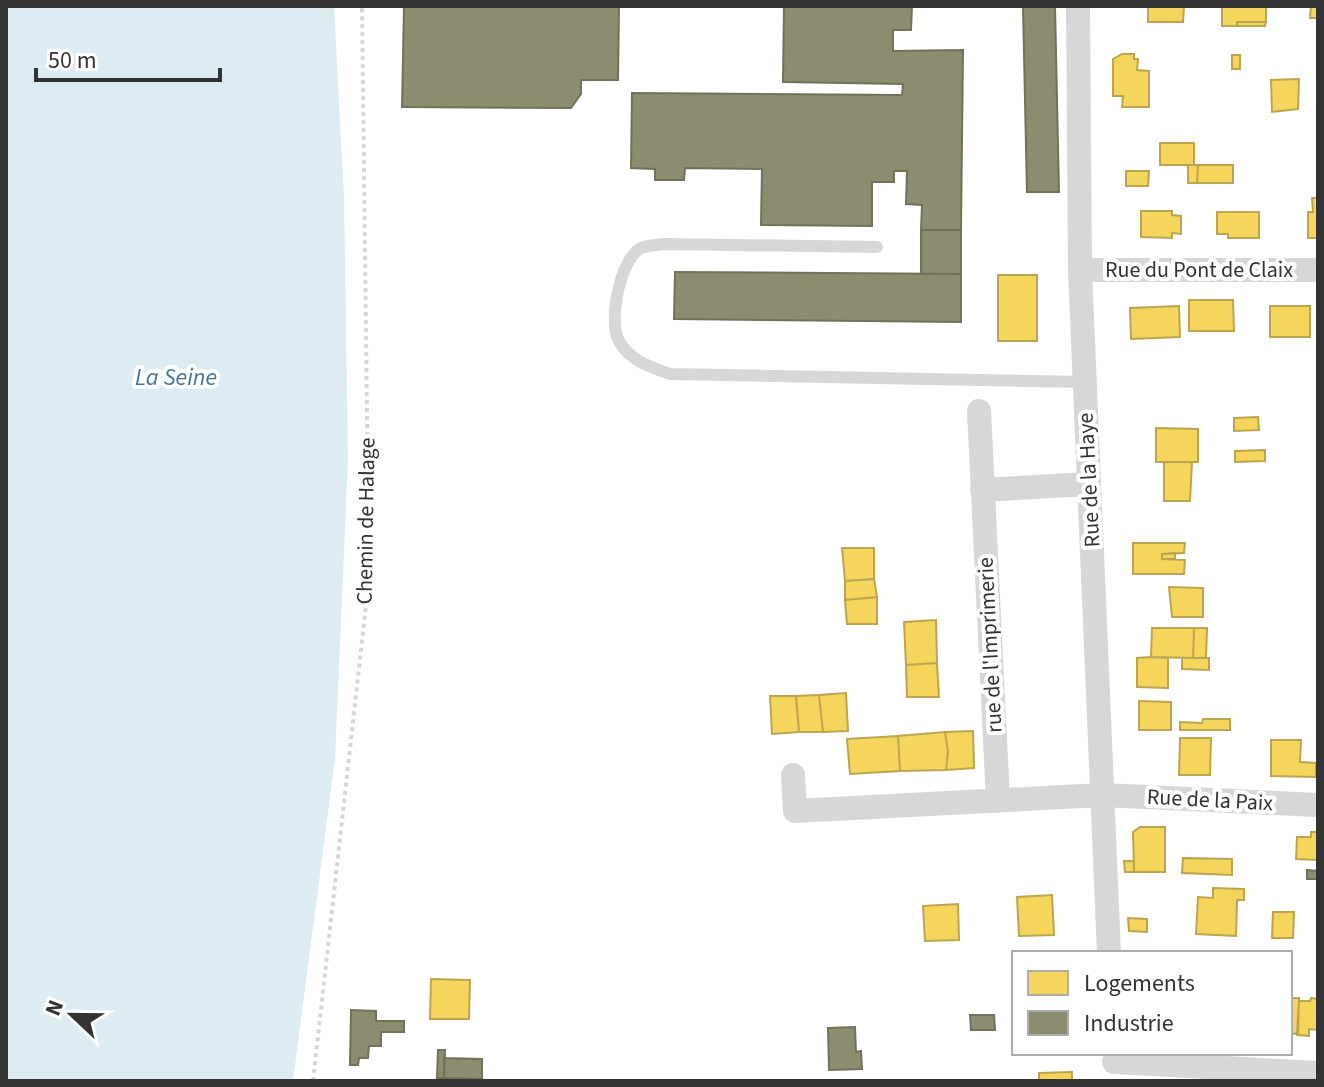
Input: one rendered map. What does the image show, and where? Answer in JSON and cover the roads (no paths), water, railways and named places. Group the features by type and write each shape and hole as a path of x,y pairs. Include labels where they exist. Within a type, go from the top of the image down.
{"street":[{"name":"Rue de la Haye","path":"1078,6 1080,270 1109,951"},
{"name":"Rue du Pont de Claix","path":"1080,270 1318,270"},
{"name":"rue de l'Imprimerie","path":"979,411 998,801"},
{"path":"982,490 1089,484"},
{"path":"793,775 795,811 1102,795"},
{"name":"Rue de la Paix","path":"1102,795 1318,805"},
{"path":"1114,1065 1318,1073"}],"lane":[{"path":"877,247 666,244 642,248 630,259 615,302 618,339 641,364 670,374 1085,382"}],"water":[{"name":"La Seine","path":"6,6 334,6 344,198 348,459 335,759 293,1081 6,1081"}]}
